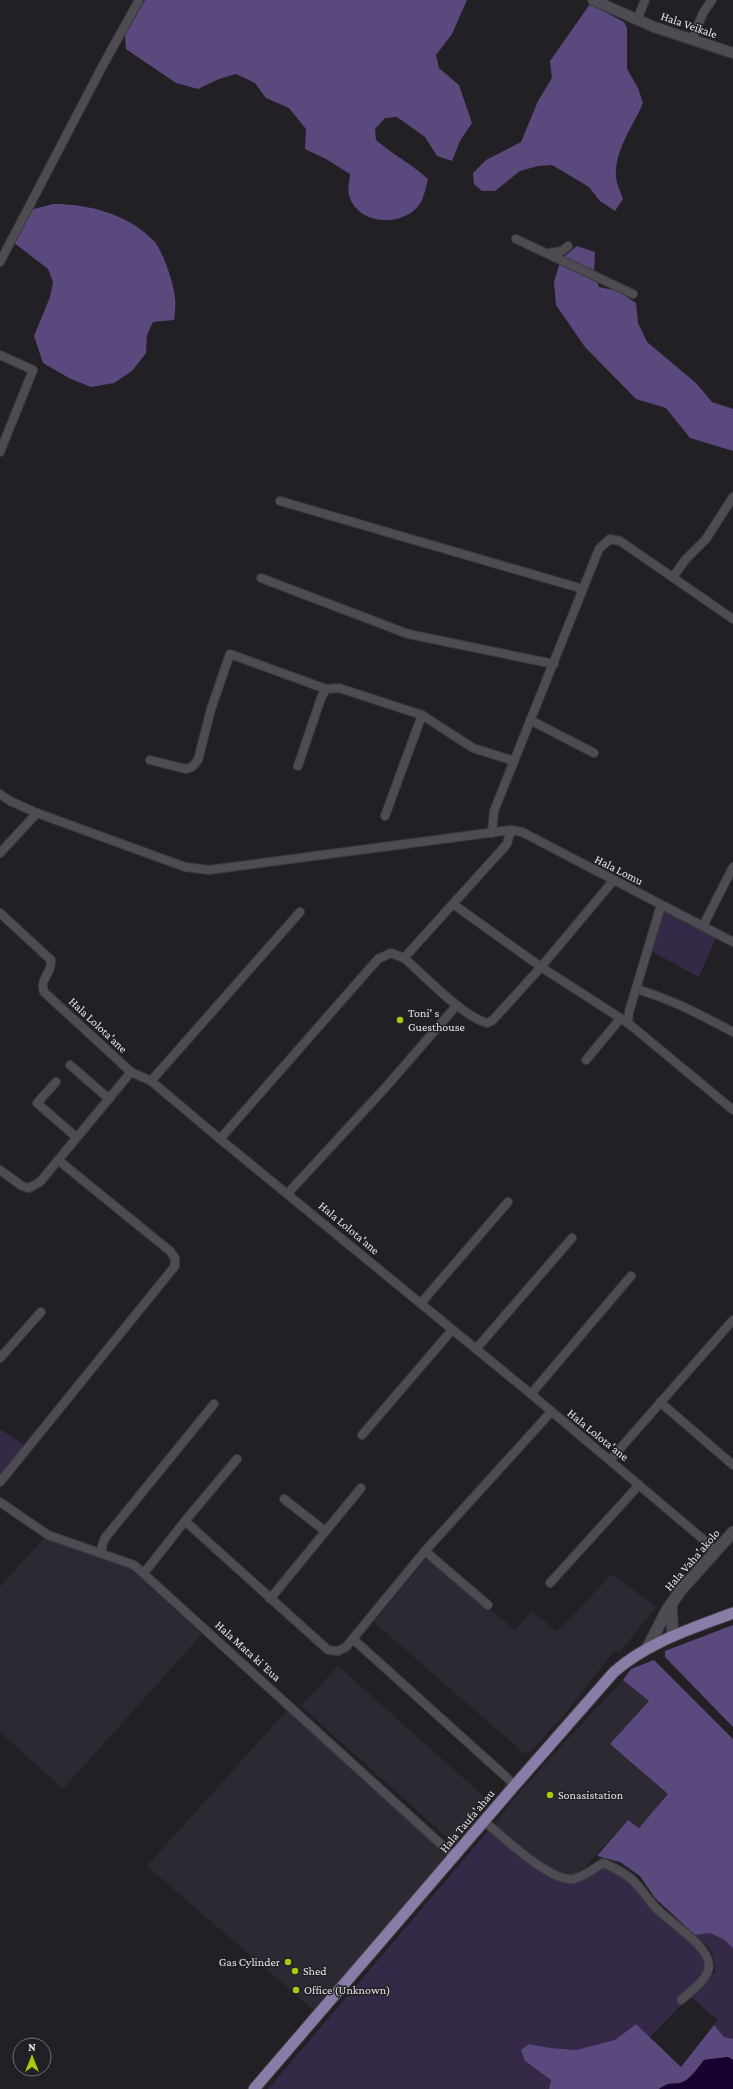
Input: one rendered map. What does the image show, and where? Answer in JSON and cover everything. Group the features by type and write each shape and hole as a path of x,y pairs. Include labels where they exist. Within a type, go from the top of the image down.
{"main road":[{"name":"Hala Vaha'akolo","path":"648,1647 681,1590 733,1532"},
{"name":"Hala Vaha'akolo","path":"671,1605 673,1636"},
{"name":"Hala Taufa'ahau","path":"254,2089 614,1672 631,1657 648,1647 733,1613"}],"street":[{"path":"0,262 102,67 139,0"},
{"name":"Hala Veikale","path":"593,0 637,20 733,54"},
{"path":"637,20 645,0"},
{"path":"692,40 703,13 712,0"},
{"path":"516,239 633,294"},
{"path":"550,254 562,251 568,246"},
{"path":"0,355 33,370 0,452"},
{"path":"672,577 686,559 706,540 733,497"},
{"path":"280,501 583,589"},
{"path":"492,833 494,811 554,664 599,548 610,539 620,541 733,619"},
{"path":"260,578 408,634 554,664"},
{"path":"150,760 186,769 192,767 198,760 211,709 230,654 326,689 339,688 422,715 473,748 514,761"},
{"path":"298,766 321,698 326,689"},
{"path":"385,816 422,715"},
{"path":"530,720 594,753"},
{"name":"Hala Lomu","path":"0,794 10,801 38,813 185,867 209,870 510,830 522,832 613,881 733,942"},
{"path":"0,853 38,813"},
{"path":"404,958 507,844 510,830"},
{"path":"703,926 733,867"},
{"path":"220,1139 378,959 391,953 404,958 457,1005 479,1021 487,1023 493,1020 542,967 613,881"},
{"path":"453,904 542,967 628,1024 733,1110"},
{"path":"628,1024 629,1012 661,905"},
{"path":"151,1081 300,912"},
{"name":"Hala Lolota'ane","path":"0,913 51,960 51,969 44,979 42,986 44,992 131,1072 151,1081 452,1330 476,1348 717,1551"},
{"path":"636,989 661,996 688,1008 733,1032"},
{"path":"288,1193 385,1088 457,1005"},
{"path":"586,1060 620,1019"},
{"path":"70,1065 109,1099"},
{"path":"0,1170 22,1186 29,1188 40,1182 131,1072"},
{"path":"56,1082 37,1102 76,1137"},
{"path":"0,1482 175,1266 175,1258 170,1251 58,1160"},
{"path":"421,1303 508,1202"},
{"path":"476,1348 572,1238"},
{"path":"531,1394 631,1276"},
{"path":"0,1358 41,1312"},
{"path":"610,1460 733,1320"},
{"path":"362,1435 452,1330"},
{"path":"660,1402 733,1465"},
{"path":"102,1553 102,1546 105,1538 214,1404"},
{"path":"185,1521 328,1650 338,1651 346,1647 426,1551 551,1412"},
{"path":"144,1573 237,1459"},
{"path":"550,1583 639,1485"},
{"path":"270,1599 360,1488"},
{"path":"284,1499 325,1531"},
{"name":"Hala Mata ki 'Eua","path":"0,1502 48,1535 134,1565 455,1857"},
{"path":"426,1551 488,1605"},
{"path":"353,1639 515,1785"},
{"path":"484,1821 545,1870 571,1879 581,1877 603,1863 616,1868 632,1879 654,1906 700,1947 707,1956 709,1966 704,1977 681,2000"}],"shaded area":[{"path":"145,0 467,0 452,34 436,55 439,68 459,85 472,123 460,141 452,161 437,156 425,137 397,117 385,118 375,129 376,140 428,179 421,202 411,212 402,217 391,220 381,220 370,217 361,212 354,205 348,193 350,174 326,159 305,149 306,129 289,108 266,98 255,83 236,74 219,79 198,89 176,83 126,49 125,35"},
{"path":"590,4 624,22 627,28 627,69 638,88 643,103 625,139 618,158 616,178 623,199 615,211 600,201 589,187 552,165 538,166 520,171 495,191 482,191 474,184 473,173 486,160 521,142 538,101 552,78 550,61"},
{"path":"53,204 80,206 107,212 120,217 144,232 154,241 168,268 175,298 174,320 153,322 147,335 146,353 132,371 114,383 91,387 69,378 43,363 34,336 50,297 53,282 48,269 13,242 30,210"},
{"path":"577,246 595,252 594,272 599,287 618,291 636,303 638,323 647,342 696,383 712,402 733,409 733,451 690,438 666,408 636,399 585,347 556,305 554,282 561,259"},
{"path":"662,909 717,935 699,977 649,950"},
{"path":"0,1429 24,1445 0,1475"},
{"path":"44,1538 130,1569 202,1634 63,1789 0,1732 0,1587"},
{"path":"425,1560 431,1560 515,1630 532,1611 557,1632 612,1574 656,1607 620,1652 614,1651 568,1710 530,1752 525,1754 374,1622"},
{"path":"733,1625 733,1727 665,1657 665,1651"},
{"path":"654,1660 733,1739 733,1948 723,1939 710,1933 695,1935 655,1898 640,1876 620,1862 597,1856 628,1820 639,1828 668,1794 610,1744 649,1701 623,1680 631,1669"},
{"path":"338,1666 489,1801 452,1842 301,1706"},
{"path":"623,1680 649,1701 669,1794 639,1828 628,1820 581,1872 570,1875 549,1867 494,1825 512,1801 552,1756"},
{"path":"287,1710 451,1856 316,2012 147,1866"},
{"path":"489,1830 527,1862 560,1882 573,1884 587,1878 603,1868 617,1872 630,1880 698,1948 705,1958 706,1965 701,1974 676,2000 682,2004 650,2037 636,2024 615,2040 576,2050 550,2048 529,2044 525,2061 551,2080 549,2089 268,2089"},
{"path":"710,1933 723,1939 733,1948 733,2039 724,2037 714,2025 718,2020 691,1997 715,1972 715,1965 711,1951 705,1943 695,1935"},
{"path":"636,2024 681,2067 714,2025 724,2037 733,2039 733,2060 728,2057 704,2060 688,2079 680,2083 668,2084 659,2089 549,2089 551,2080 525,2061 521,2050 529,2044 550,2048 576,2050 615,2040"},
{"path":"728,2057 733,2060 733,2089 659,2089 668,2084 680,2083 688,2079 704,2060"}],"place":[{"name":"Toni' s Guesthouse","path":"400,1020"},
{"name":"Sonasistation","path":"550,1795"},
{"name":"Gas Cylinder","path":"288,1962"},
{"name":"Shed","path":"295,1971"},
{"name":"Office (Unknown)","path":"296,1990"}]}
